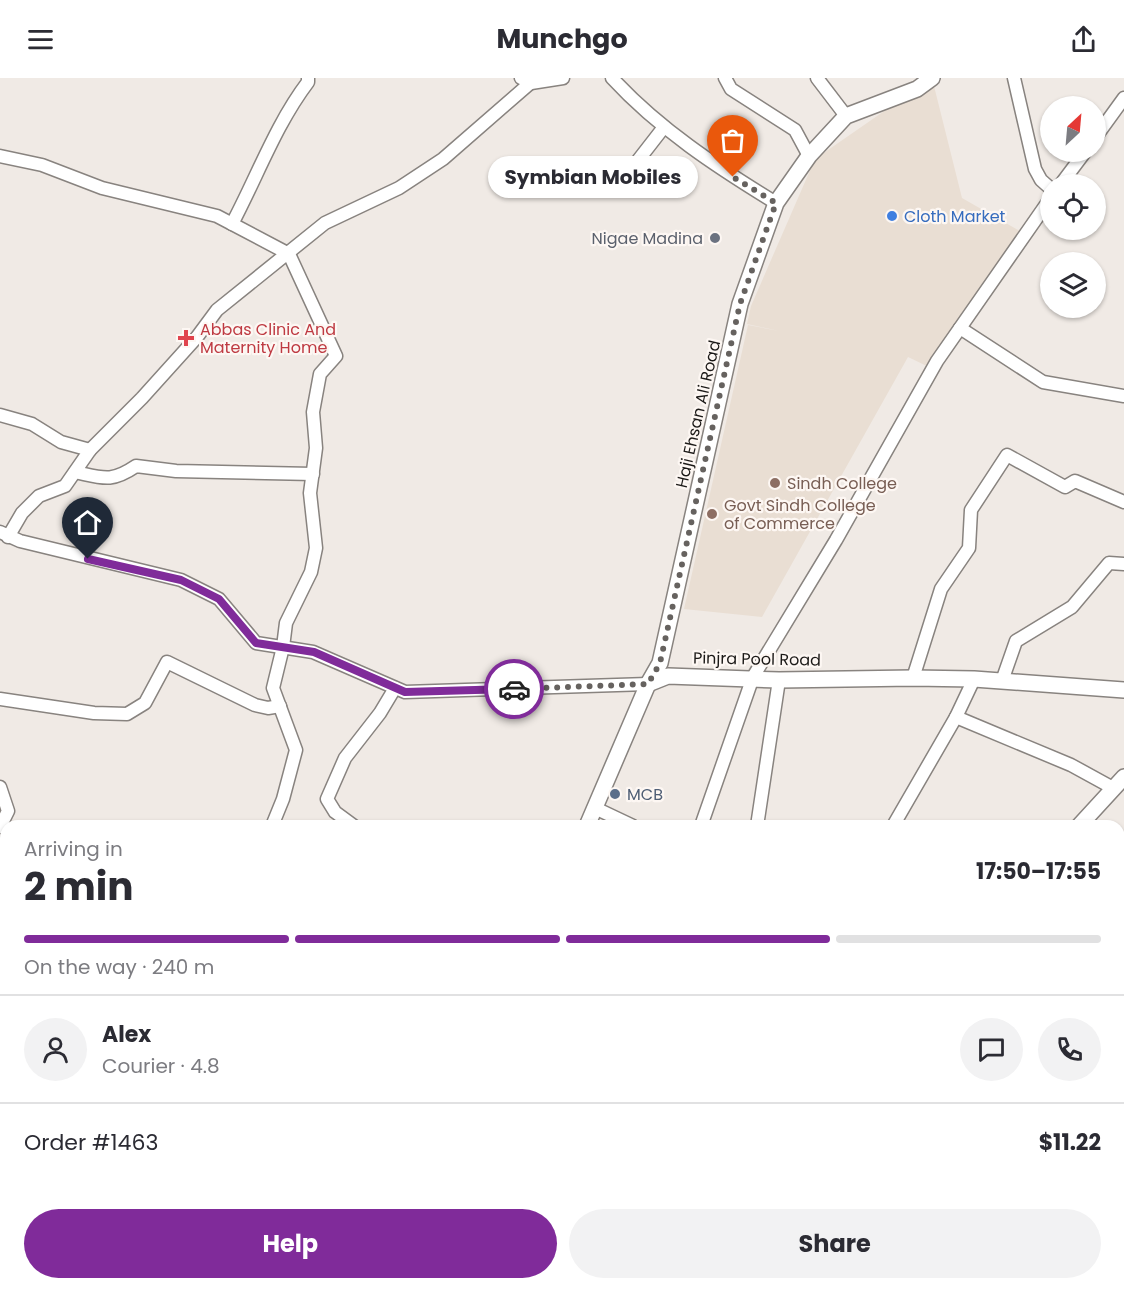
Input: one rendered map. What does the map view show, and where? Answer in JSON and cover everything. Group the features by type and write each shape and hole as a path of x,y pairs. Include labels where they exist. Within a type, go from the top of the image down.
{"street":[{"path":"232,225 289,107 308,82 308,78"},
{"path":"4,534 39,496 65,486 90,450 142,398 218,310 325,223 399,188 443,159 529,80 563,78"},
{"path":"612,78 634,102 664,127 733,177 776,203"},
{"path":"725,78 731,89 795,130 809,156"},
{"path":"817,78 846,116"},
{"name":"Haji Ehsan Ali Road","path":"590,820 648,684 660,663 740,304 776,203 809,156 846,116 915,83 932,78"},
{"path":"1014,78 1035,169 1040,178"},
{"path":"1106,123 1124,98"},
{"path":"615,190 664,127"},
{"path":"0,156 42,165 102,188 217,216 289,254 336,357 320,374 313,412 316,448 310,493 316,549 311,572 286,624 284,647 273,688 296,750 284,799 275,820"},
{"path":"702,820 753,678 836,540 937,361 1040,213"},
{"path":"960,328 1042,382 1124,396"},
{"path":"0,415 32,424 61,442 90,450"},
{"path":"913,678 941,589 969,548 971,510 1007,454 1065,487 1075,482 1124,502"},
{"path":"75,472 98,477 119,478 136,466 176,471 313,474"},
{"name":"Pinjra Pool Road","path":"4,534 181,580 219,599 256,643 314,652 405,692 648,684 668,676 779,680 974,679 1124,690"},
{"path":"1002,681 1016,641 1072,607 1108,563 1124,564"},
{"path":"0,699 94,712 127,714 145,702 167,662 255,705 268,708 280,706"},
{"path":"896,820 956,717 974,679"},
{"path":"758,820 779,680"},
{"path":"345,820 334,812 327,799 345,758 381,713 395,688"},
{"path":"956,717 1071,765 1113,788"},
{"path":"1084,820 1124,777"},
{"path":"0,787 8,811 4,820"},
{"path":"595,808 620,820"}],"shaded area":[{"path":"932,78 962,198 1025,234 933,369 908,357 762,617 684,609 748,325 779,331 747,324 751,306 815,159"}],"way so far":[{"path":"514,689 648,684 660,663 740,304 776,203 733,177"}],"place":[{"name":"Symbian Mobiles","path":"733,177"},
{"name":"Cloth Market","path":"892,216"},
{"name":"Nigae Madina","path":"715,238"},
{"name":"Abbas Clinic And Maternity Home","path":"186,338"},
{"name":"Sindh College","path":"775,483"},
{"name":"Govt Sindh College of Commerce","path":"712,514"},
{"name":"MCB","path":"615,794"}],"route":[{"path":"88,559 181,580 219,599 256,643 314,652 405,692 514,689"}]}
